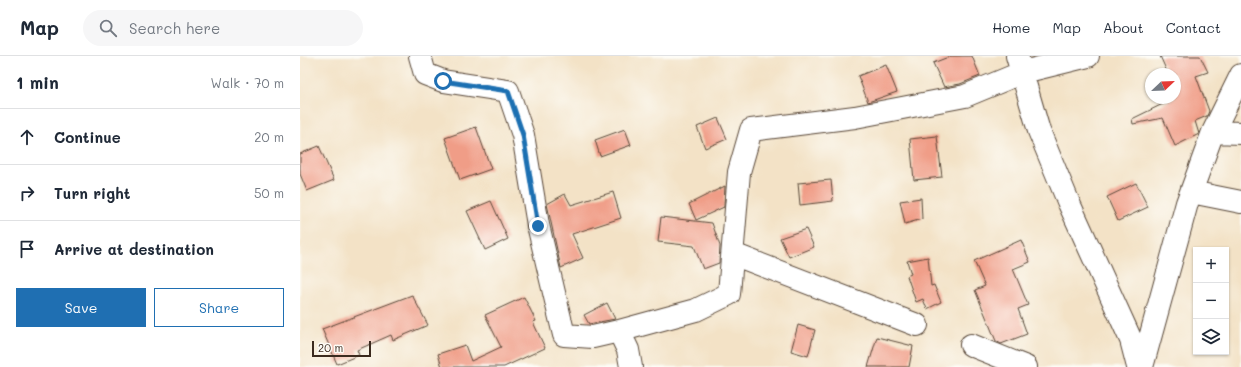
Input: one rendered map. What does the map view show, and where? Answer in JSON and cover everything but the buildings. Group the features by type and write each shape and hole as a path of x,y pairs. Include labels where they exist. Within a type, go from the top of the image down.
{"street":[{"path":"420,56 425,74 443,81 508,91 523,135 538,226 564,335 593,336 619,331 696,310 729,294 739,172 751,130 855,117 965,96 1020,64 1088,56"},
{"path":"1020,64 1039,131 1068,201 1131,340 1138,367"},
{"path":"1142,367 1192,192 1212,132 1241,75"},
{"path":"1212,132 1241,133"},
{"path":"1192,192 1241,202"},
{"path":"733,254 917,325"},
{"path":"619,331 628,350 631,367"},
{"path":"971,345 1026,367"}],"route":[{"path":"443,81 508,91 523,135 538,226"}]}
